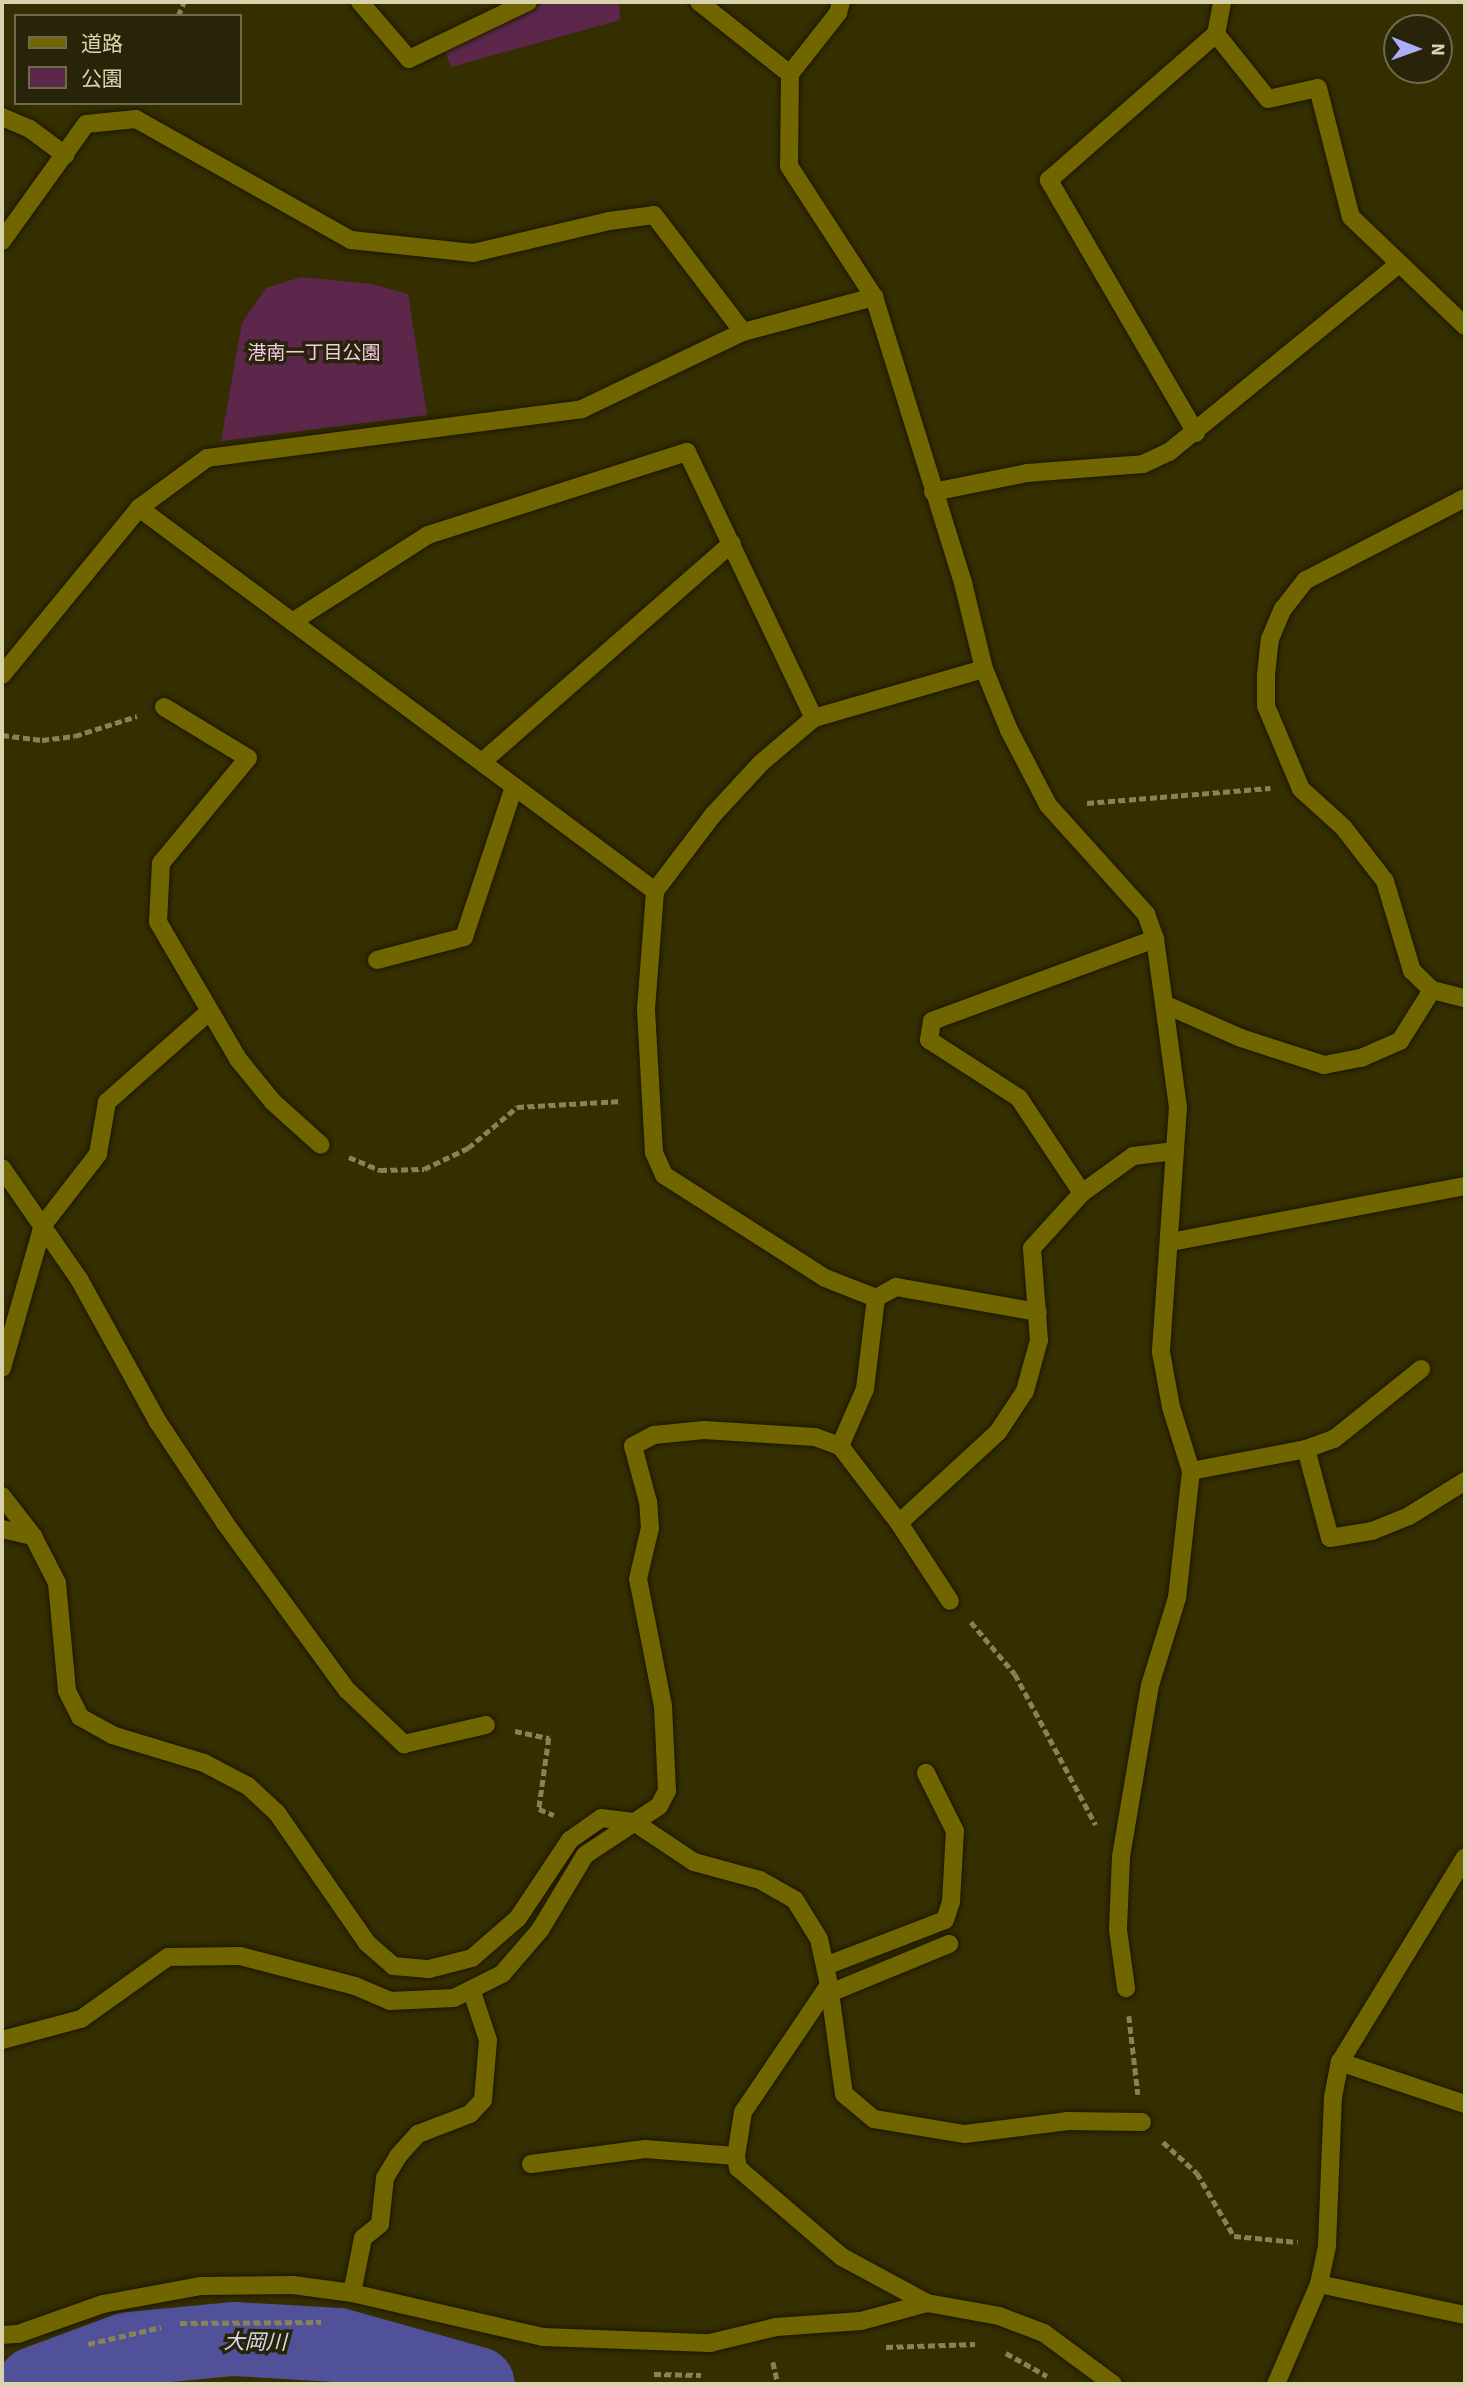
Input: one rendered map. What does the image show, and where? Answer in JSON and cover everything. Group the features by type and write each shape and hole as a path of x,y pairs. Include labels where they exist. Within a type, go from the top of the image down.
{"street":[{"path":"360,2 409,60 528,2"},
{"path":"699,2 790,74"},
{"path":"841,2 838,13 790,74 789,166 874,297 933,492 964,583 984,669 1009,730 1048,805 1146,914 1155,939 1178,1107 1171,1242 1161,1352 1171,1407 1191,1471 1177,1598 1150,1685 1121,1857 1118,1930 1126,1987"},
{"path":"1196,433 1049,180 1216,34 1222,2"},
{"path":"1216,34 1268,99 1318,88 1351,216 1465,326"},
{"path":"2,117 30,129 65,155"},
{"path":"2,241 86,124 136,120 351,240 473,253 609,221 654,215 743,332"},
{"path":"933,492 1027,473 1143,464 1196,433 1399,264"},
{"path":"2,675 139,508 207,458 582,409 743,332 874,297"},
{"path":"292,622 428,535 687,452 814,718"},
{"path":"1465,498 1306,579 1283,609 1269,639 1266,706 1301,789 1343,827 1385,881 1412,971 1432,990 1465,998"},
{"path":"139,508 655,891"},
{"path":"482,762 732,543"},
{"path":"876,1298 803,1265 664,1175 654,1153 646,1009 655,891 713,815 761,763 814,718 984,669"},
{"path":"164,707 248,758 161,863 158,922 238,1059 265,1091 321,1145"},
{"path":"377,960 464,937 514,787"},
{"path":"1082,1193 1019,1098 929,1040 932,1021 1155,939"},
{"path":"1164,1004 1241,1038 1324,1065 1361,1058 1401,1041 1432,990"},
{"path":"2,1368 43,1225 98,1154 107,1102 210,1011"},
{"path":"899,1523 988,1442 1025,1391 1036,1364 1038,1312 1031,1271 1032,1248 1082,1193 1133,1156 1175,1151"},
{"path":"2,1168 79,1279 158,1422 225,1523 347,1690 404,1744 486,1725"},
{"path":"1171,1242 1465,1186"},
{"path":"876,1298 896,1287 1038,1312"},
{"path":"839,1446 865,1389 876,1298"},
{"path":"1191,1471 1306,1449 1334,1439 1421,1369"},
{"path":"2,2040 54,2030 81,2019 150,1968 177,1956 240,1956 273,1963 390,2001 422,2002 472,1992 502,1974 540,1930 585,1855 659,1806 667,1791 668,1765 658,1672 638,1579 650,1528 633,1446 654,1434 704,1430 815,1437 839,1446 899,1523 950,1601"},
{"path":"1306,1449 1329,1538 1372,1531 1409,1516 1465,1481"},
{"path":"2,1496 33,1536 57,1583 67,1691 80,1717 112,1735 204,1763 248,1786 277,1813 367,1943 393,1966 429,1969 472,1958 517,1918 570,1840 601,1818 634,1822 694,1861 760,1880 795,1900 810,1918 828,1965 844,2094 874,2119 965,2134 1069,2120 1142,2122"},
{"path":"2,1530 33,1536"},
{"path":"828,1965 945,1920 951,1902 955,1831 926,1773"},
{"path":"1276,2384 1319,2284 1327,2245 1333,2097 1340,2062 1465,1857"},
{"path":"949,1944 829,1989 743,2112 736,2156 738,2168 842,2257 927,2303 999,2316 1045,2333 1113,2384"},
{"path":"352,2293 362,2238 380,2224 384,2178 398,2157 418,2134 470,2114 483,2100 488,2040 472,1992"},
{"path":"1340,2062 1465,2104"},
{"path":"531,2164 645,2149 736,2156"},
{"path":"1319,2284 1465,2315"},
{"path":"2,2335 18,2334 103,2304 201,2286 293,2285 352,2293 543,2337 710,2343 776,2328 862,2321 927,2303"}],"path":[{"path":"2,735 42,740 75,736 164,707"},
{"path":"1048,805 1140,800 1238,788 1301,789"},
{"path":"321,1145 380,1170 424,1169 468,1148 517,1107 651,1100"},
{"path":"950,1601 1015,1674 1103,1838 1121,1857"},
{"path":"486,1725 549,1738 539,1809 555,1814 552,1869"},
{"path":"1126,1987 1142,2122 1197,2173 1234,2236 1327,2245"},
{"path":"773,2362 778,2384"},
{"path":"237,2384 267,2384"}],"green space":[{"path":"546,2 619,2 620,20 451,67 445,51"},
{"name":"港南一丁目公園","path":"301,277 372,284 408,294 427,415 221,441 242,323 266,288"}],"waterway":[{"name":"大岡川","path":"34,2384 128,2349 234,2339 338,2345 478,2384"}]}
